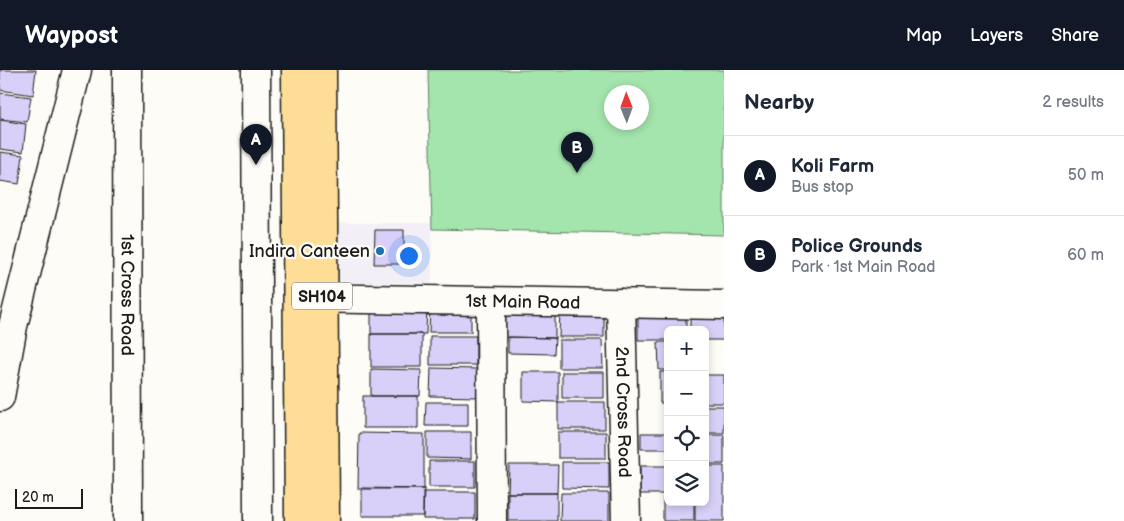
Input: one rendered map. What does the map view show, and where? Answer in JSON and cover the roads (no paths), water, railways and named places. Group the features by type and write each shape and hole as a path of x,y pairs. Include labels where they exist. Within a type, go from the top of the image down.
{"main road":[{"name":"SH104","path":"296,70 309,299 325,521"},
{"name":"SH104","path":"299,521 322,70"}],"street":[{"path":"0,397 13,326 76,70"},
{"name":"1st Cross Road","path":"127,70 128,521"},
{"path":"256,70 258,521"},
{"name":"1st Main Road","path":"309,299 724,305"},
{"path":"491,302 492,521"},
{"name":"2nd Cross Road","path":"621,303 626,521"}],"place":[{"name":"Koli Farm","path":"256,165"},
{"name":"Police Grounds","path":"577,173"},
{"name":"Indira Canteen","path":"380,251"}]}
